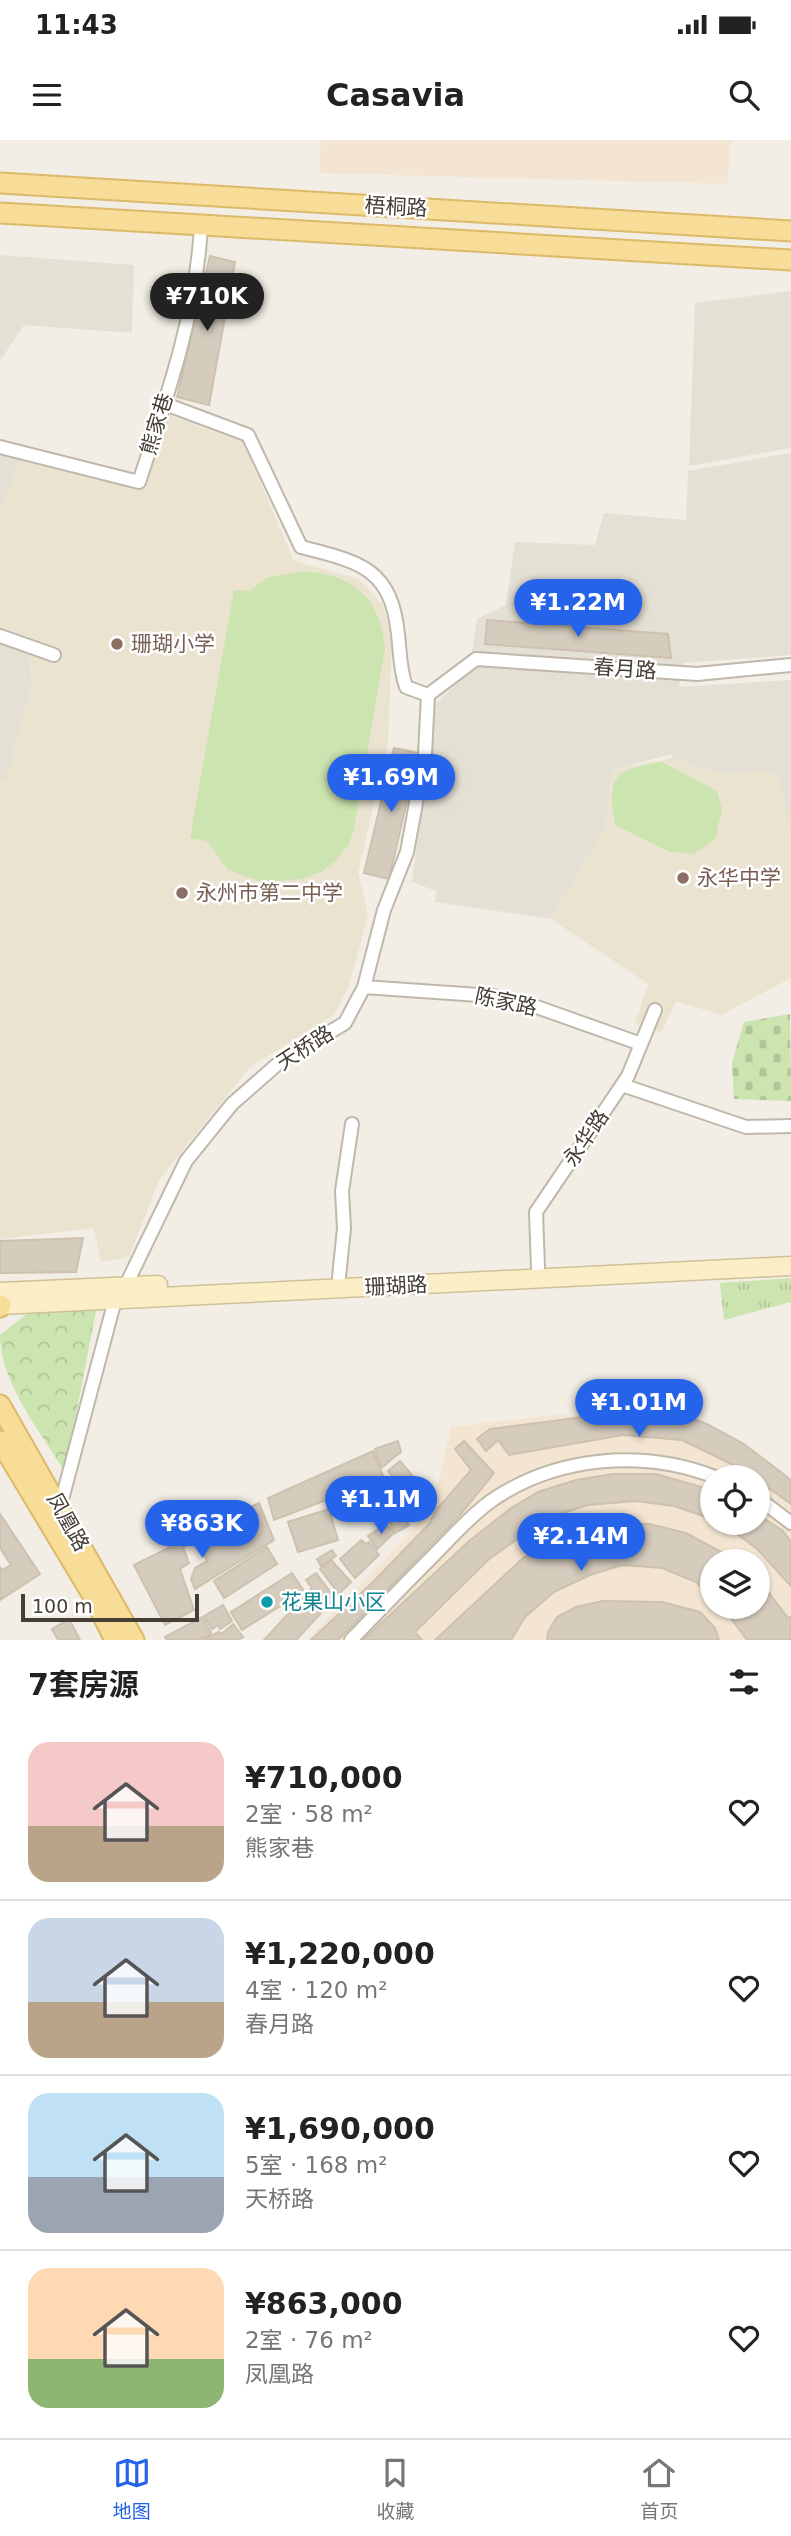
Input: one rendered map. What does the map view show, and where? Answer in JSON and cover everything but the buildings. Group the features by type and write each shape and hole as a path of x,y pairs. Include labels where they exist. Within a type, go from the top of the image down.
{"main road":[{"name":"梧桐路","path":"0,183 791,231"},
{"name":"梧桐路","path":"0,213 791,260"},
{"name":"珊瑚路","path":"0,1302 339,1277 791,1254"},
{"name":"珊瑚路","path":"120,1293 791,1266"},
{"name":"凤凰路","path":"2,1414 60,1507 69,1542"},
{"name":"凤凰路","path":"0,1441 134,1640"},
{"name":"凤凰路","path":"98,1589 115,1640"}],"street":[{"name":"熊家巷","path":"0,447 139,482 165,404 200,262 201,225"},
{"path":"165,404 248,435 301,547 349,559 367,567 380,580 391,594 401,673 406,687 428,695"},
{"path":"0,636 54,655"},
{"name":"春月路","path":"428,695 476,659 697,674 791,665"},
{"name":"天桥路","path":"60,1507 120,1293 186,1161 232,1104 281,1061 345,1023 364,987 384,910 407,852 425,754 428,695"},
{"name":"陈家路","path":"364,987 493,996 534,1006 641,1044"},
{"name":"永华路","path":"538,1268 536,1212 622,1085 655,1010"},
{"path":"622,1085 746,1127 791,1126"},
{"path":"339,1277 344,1228 342,1191 352,1124"},
{"path":"351,1640 489,1502 525,1481 565,1467 618,1461 645,1460 700,1471"},
{"path":"770,1507 791,1523"}],"shaded area":[{"path":"321,140 731,140 727,184 319,173"},
{"path":"0,255 134,265 132,333 24,325 0,361"},
{"path":"791,291 791,448 689,466 695,303"},
{"name":"永州市第二中学","path":"166,414 243,442 294,561 359,579 383,605 392,638 388,744 358,872 368,915 349,986 334,1015 250,1067 159,1180 129,1257 101,1262 94,1228 2,1239 0,1236 0,779 6,781 32,684 28,640 0,630 0,511 20,460 146,488"},
{"path":"791,453 791,655 683,663 679,687 791,680 791,836 777,771 720,774 672,758 672,754 612,770 606,827 551,919 435,902 436,891 412,882 435,705 469,671 477,619 506,605 515,542 595,545 604,513 686,520 688,471"},
{"path":"0,454 20,460 0,511"},
{"path":"0,643 29,653 32,684 6,781 0,779"},
{"name":"永华中学","path":"672,758 720,774 777,771 791,836 791,978 721,1015 676,1001 661,1033 635,1023 648,984 551,919 606,827 612,770"},
{"path":"553,1415 676,1416 762,1458 769,1465 700,1465 700,1535 770,1535 770,1467 791,1489 791,1640 307,1640 412,1531 438,1484 451,1427"}],"green space":[{"path":"303,571 337,578 361,592 377,615 385,648 354,829 349,844 336,860 321,872 301,879 262,882 228,870 207,841 190,838 234,590 250,591 266,578"},
{"path":"662,762 717,791 722,810 715,839 694,854 670,852 615,825 612,795 618,777 633,768"},
{"path":"790,1014 791,1101 734,1099 732,1063 744,1022"},
{"path":"791,1278 791,1302 724,1320 720,1283"},
{"path":"97,1306 65,1472 14,1389 2,1353 0,1335 32,1310"}],"place":[{"name":"珊瑚小学","path":"117,644"},
{"name":"永华中学","path":"683,878"},
{"name":"永州市第二中学","path":"182,893"},
{"name":"花果山小区","path":"267,1602"}]}
